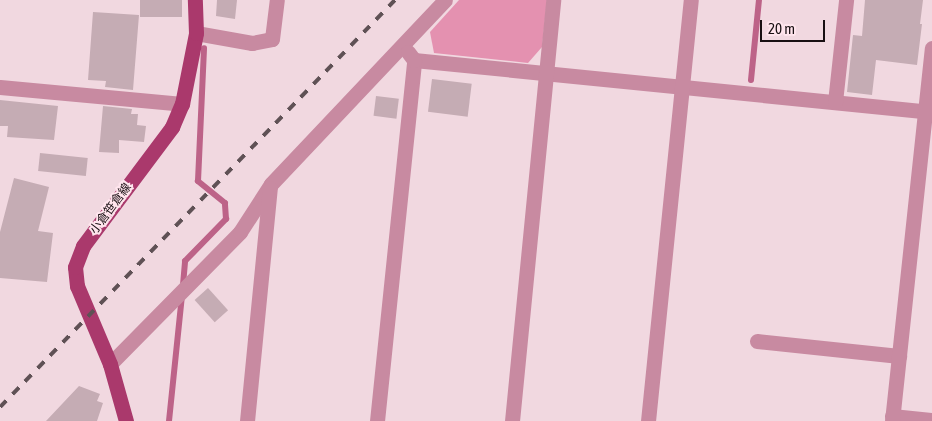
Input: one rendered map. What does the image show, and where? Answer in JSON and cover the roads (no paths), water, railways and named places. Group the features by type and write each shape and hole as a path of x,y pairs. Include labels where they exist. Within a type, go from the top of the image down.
{"main road":[{"name":"小倉笹倉線","path":"126,421 110,364 77,286 75,267 83,246 172,127 182,104 196,34 195,0"}],"street":[{"path":"196,34 252,43 272,38 277,0"},
{"path":"110,364 240,232 271,184 445,0"},
{"path":"512,421 553,0"},
{"path":"648,421 691,0"},
{"path":"835,102 846,0"},
{"path":"377,421 414,60 402,45"},
{"path":"932,48 928,112 892,418 932,420"},
{"path":"414,60 928,112"},
{"path":"0,87 182,104"},
{"path":"248,421 271,184"},
{"path":"757,342 899,356"}],"waterway":[{"path":"751,80 759,0"},
{"path":"183,285 185,261 226,219 225,203 198,181 204,48"},
{"path":"169,421 182,295"}],"railway":[{"path":"0,407 395,0"}]}
